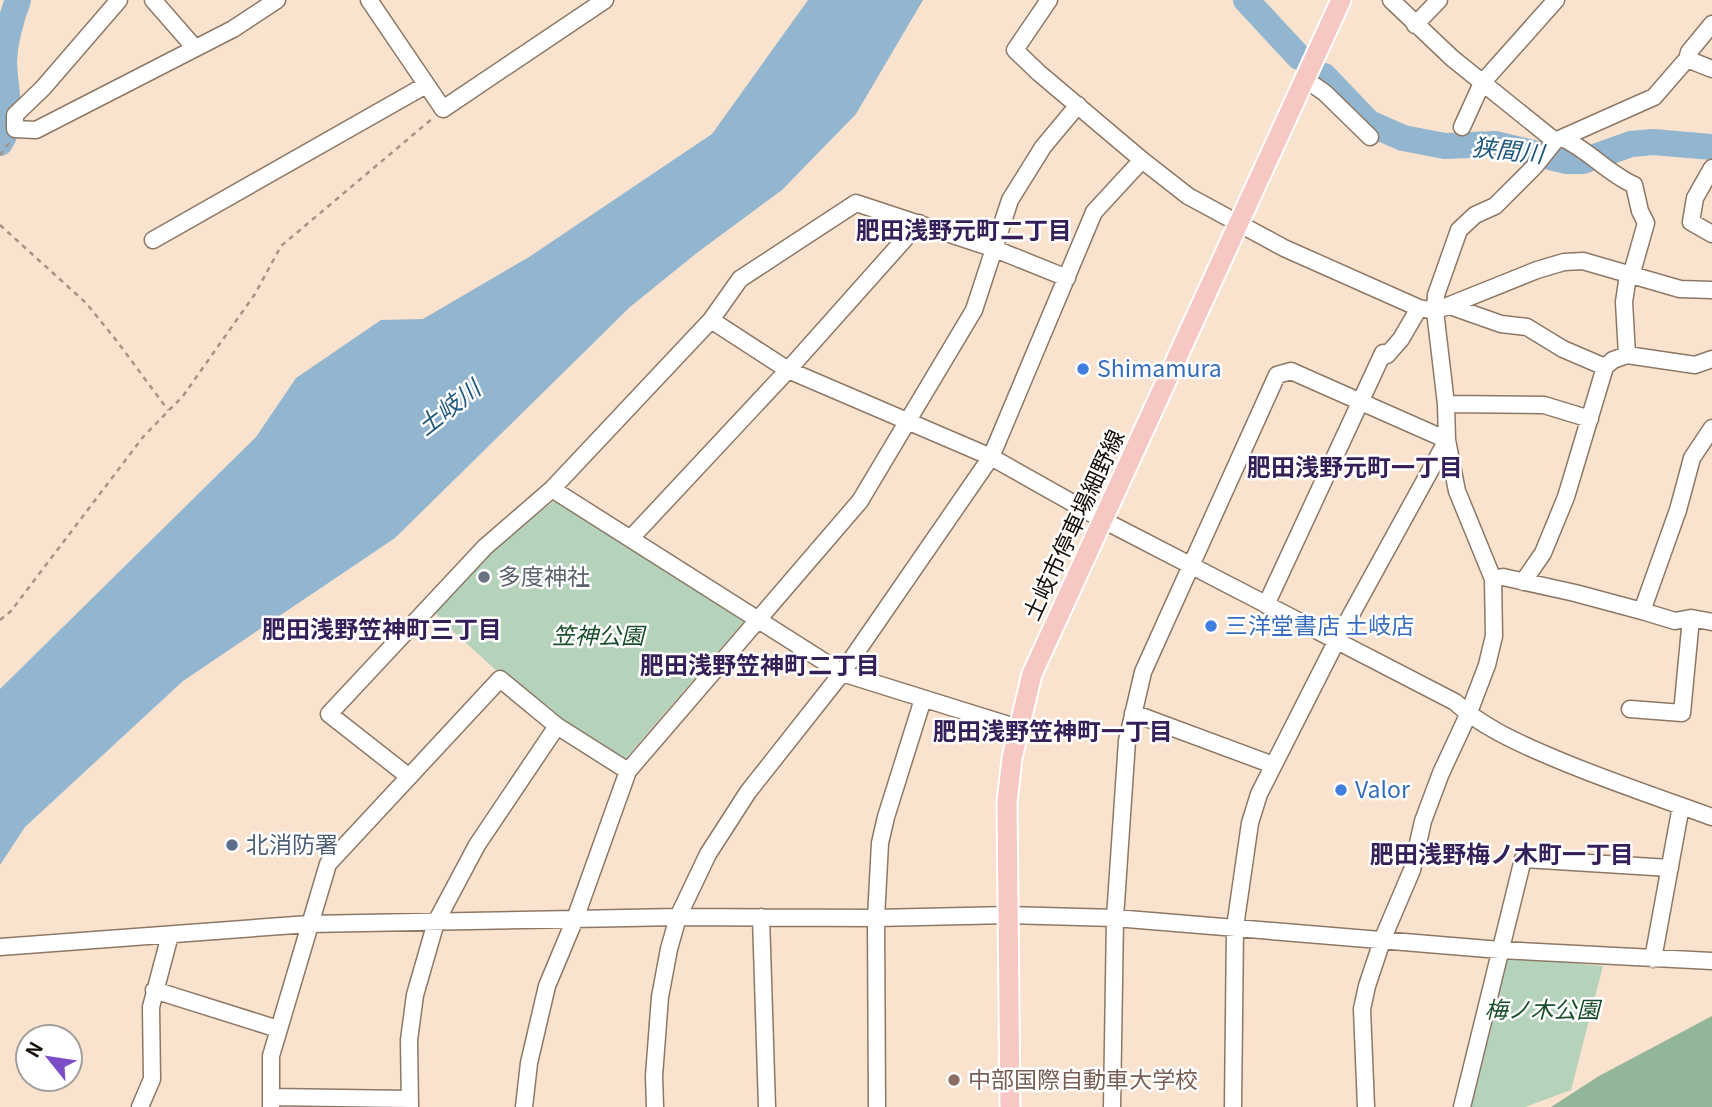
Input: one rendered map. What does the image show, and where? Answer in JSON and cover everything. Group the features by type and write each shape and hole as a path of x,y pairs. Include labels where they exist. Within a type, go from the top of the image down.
{"main road":[{"name":"土岐市停車場細野線","path":"1010,1107 1007,802 1018,728 1032,674 1341,0"}],"street":[{"path":"119,0 66,58 43,88 15,116 15,129 36,130 233,29 278,0"},
{"path":"153,0 195,48"},
{"path":"369,0 443,109 582,6 605,0"},
{"path":"1049,0 1015,50 1142,160 1188,196 1284,248 1435,308 1527,327 1563,349 1605,367"},
{"path":"1391,0 1415,25 1551,147 1586,151 1615,176 1634,185 1640,211 1646,223 1629,276 1624,302 1627,355"},
{"path":"1415,25 1439,0"},
{"path":"1462,127 1482,83 1556,0"},
{"path":"1366,1107 1362,1009 1382,939 1412,870 1423,821 1488,665 1494,636 1493,579 1457,491 1447,440 1436,295 1459,230 1475,215 1495,206 1551,147 1654,97 1688,59 1689,52 1712,24"},
{"path":"1688,59 1712,69"},
{"path":"1305,79 1325,93 1370,137"},
{"path":"153,240 426,85"},
{"path":"524,1107 529,1063 547,986 575,919 628,771 860,500 974,310 1010,200 1043,147 1077,105"},
{"path":"655,1107 654,1076 660,998 668,949 678,917 708,854 748,792 842,673 992,457 1094,212 1142,160"},
{"path":"1712,167 1695,198 1691,222 1712,234"},
{"path":"408,776 329,714 485,547 552,489 711,320 740,279 856,203 995,249 1067,278"},
{"path":"631,538 788,370 919,223"},
{"path":"1266,605 1383,353 1387,355 1435,308 1564,262 1583,261 1680,289 1712,290"},
{"path":"711,320 788,370 992,457 1103,520 1455,702 1468,715 1520,744 1601,779 1712,817"},
{"path":"1523,582 1543,552 1572,478 1605,367 1613,360 1627,355 1695,365 1712,359"},
{"path":"1112,1107 1115,918 1127,741 1133,713 1143,671 1278,375 1291,371 1447,440"},
{"path":"1446,404 1544,405 1590,419"},
{"path":"1642,611 1678,510 1692,458 1712,428"},
{"path":"1233,1107 1236,927 1250,823 1259,794 1336,642 1447,440"},
{"path":"552,489 842,673 1018,728"},
{"path":"1493,579 1503,578 1575,593 1675,621 1691,618 1712,622"},
{"path":"1630,709 1682,713 1691,618"},
{"path":"557,726 477,845 436,922 415,995 409,1040 410,1103 271,1102 271,1056 328,864 500,679 557,726 628,771"},
{"path":"877,1107 876,918 880,843 923,699"},
{"path":"1133,713 1273,765"},
{"path":"1653,959 1681,806"},
{"path":"1462,1107 1523,859 1670,868"},
{"path":"0,947 309,924 678,917 876,918 1009,915 1115,918 1500,950 1712,961"},
{"path":"761,917 767,1107"},
{"path":"140,1107 152,1079 151,1007 165,935"},
{"path":"154,990 278,1029"}],"path":[{"path":"0,620 11,611 135,448 167,410 183,396 256,294 281,246 443,109"},
{"path":"0,225 86,303 167,410"}],"green space":[{"name":"笠神公園","path":"558,498 746,619 619,766 539,709 433,610 490,550"},
{"name":"梅ノ木公園","path":"1504,957 1603,966 1571,1090 1525,1107 1468,1107"},
{"path":"1712,1016 1712,1107 1551,1107 1599,1076"}],"water":[{"name":"土岐川","path":"808,0 923,0 856,114 782,190 698,252 630,307 395,538 183,681 25,827 0,865 0,689 256,437 296,378 381,320 423,319 529,257 712,134"}],"waterway":[{"path":"0,143 8,114 5,52 18,0"},
{"name":"狭間川","path":"1246,0 1299,57"},
{"name":"狭間川","path":"1324,76 1369,123 1403,138 1445,146 1495,144 1567,161 1583,161 1631,144 1653,142 1712,147"}],"place":[{"name":"Shimamura","path":"1083,369"},
{"name":"多度神社","path":"484,577"},
{"name":"三洋堂書店 土岐店","path":"1211,626"},
{"name":"Valor","path":"1341,790"},
{"name":"北消防署","path":"232,845"},
{"name":"中部国際自動車大学校","path":"954,1080"}],"district":[{"name":"肥田浅野元町二丁目","path":"964,231"},
{"name":"肥田浅野元町一丁目","path":"1355,468"},
{"name":"肥田浅野笠神町三丁目","path":"382,630"},
{"name":"肥田浅野笠神町二丁目","path":"760,666"},
{"name":"肥田浅野笠神町一丁目","path":"1053,732"},
{"name":"肥田浅野梅ノ木町一丁目","path":"1502,855"}]}
